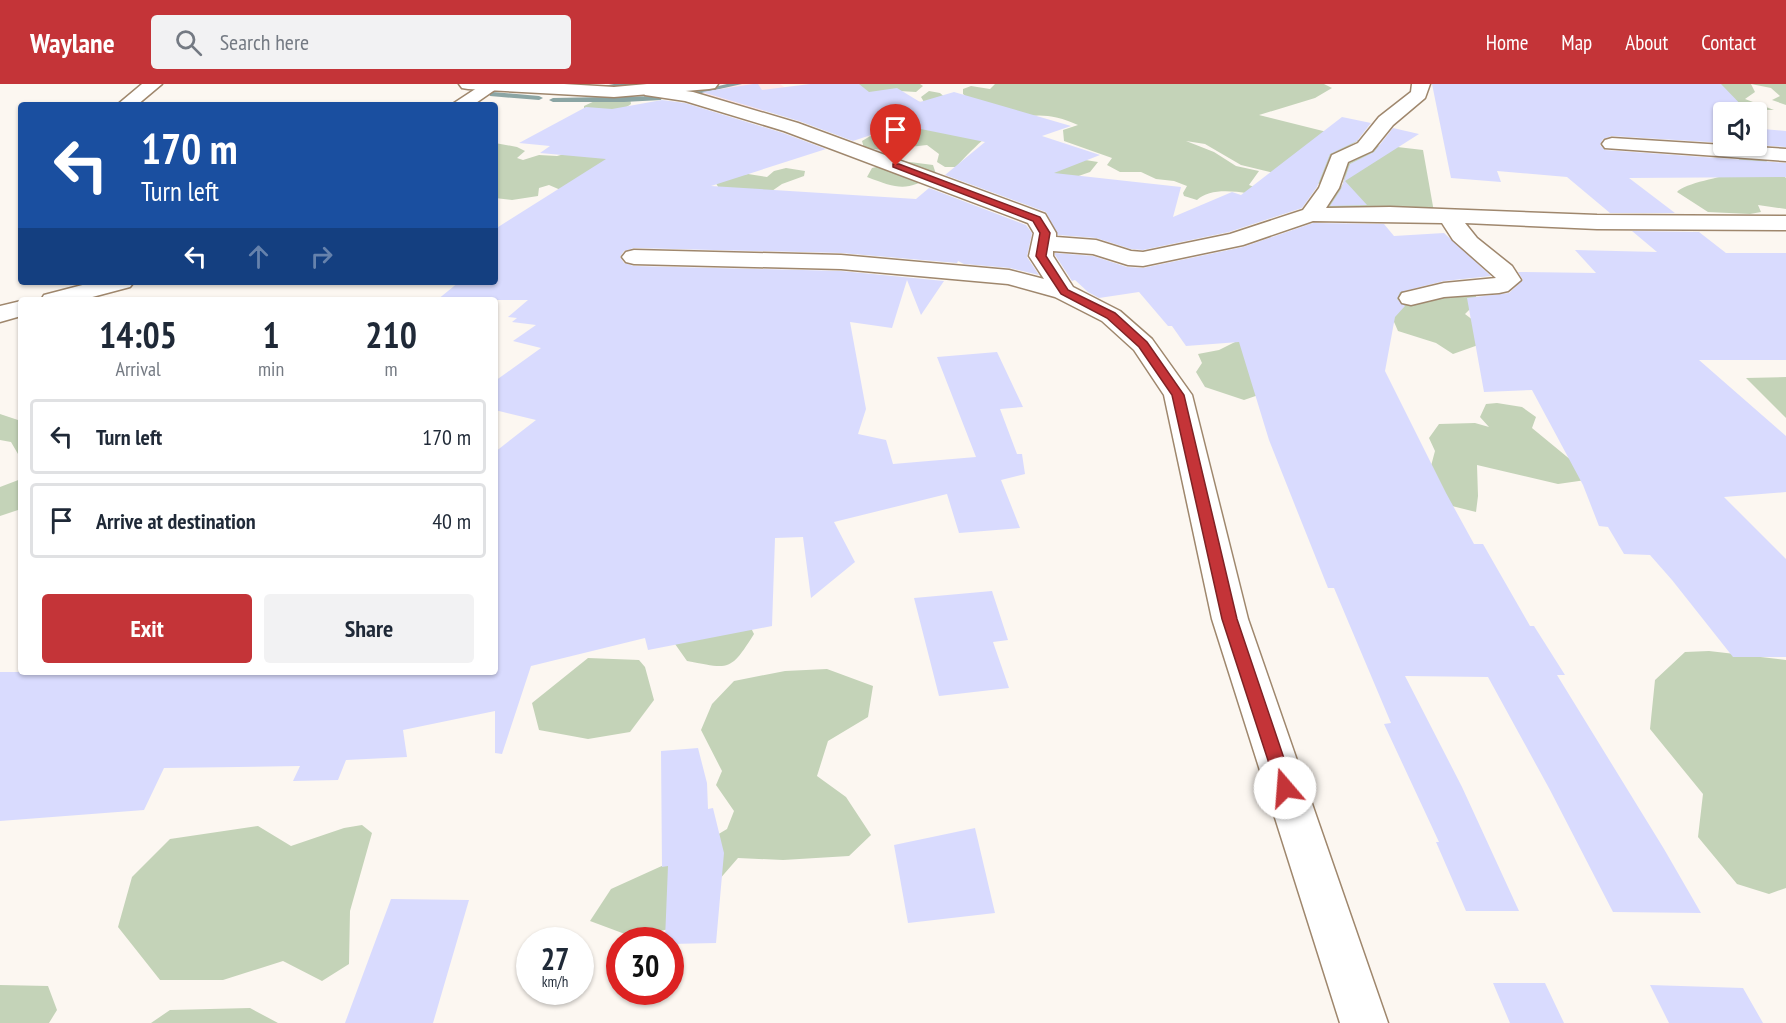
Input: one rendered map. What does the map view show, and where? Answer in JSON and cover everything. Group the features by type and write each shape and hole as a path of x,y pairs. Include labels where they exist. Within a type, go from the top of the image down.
{"street":[{"path":"130,102 153,84"},
{"path":"468,84 614,92 651,91 709,84"},
{"path":"1311,215 1329,188 1339,159 1365,147 1386,121 1419,94 1421,84"},
{"path":"465,102 490,87"},
{"path":"651,91 687,96 733,108 1036,219 1045,233 1041,256 1064,292"},
{"path":"1612,144 1786,155"},
{"path":"1043,243 1096,248 1128,258 1143,259 1235,240 1311,215 1451,216 1608,222 1786,223"},
{"path":"1411,298 1444,290 1499,286 1509,280 1505,272 1469,242 1453,225 1451,216"},
{"path":"634,256 841,262 1009,277 1064,292 1111,316 1143,345 1178,395 1230,619 1364,1023"},
{"path":"64,297 110,285"},
{"path":"0,314 18,309"}],"shaded area":[{"path":"728,84 780,84 802,100 760,112 691,95 692,91"}],"green space":[{"path":"858,84 920,84 923,86 916,92 883,90 900,101 924,102 921,97 929,91 940,93 950,102 970,100 963,94 963,89 971,86 990,89 995,84 1324,84 1332,88 1315,98 1259,115 1359,140 1331,157 1324,185 1241,165 1205,144 1186,141 1214,152 1236,166 1259,171 1249,185 1300,205 1232,191 1206,194 1197,200 1184,196 1183,193 1187,186 1174,181 1156,179 1141,172 1120,172 1107,165 1112,158 1064,141 1063,130 1078,125 1058,118 1025,117 1010,122 983,140 956,167 945,167 937,162 939,154 927,145 883,150 864,148 862,141 872,135 851,127"},
{"path":"1705,84 1751,84 1755,92 1745,99 1753,102 1736,102"},
{"path":"1751,84 1786,84 1786,105 1772,100 1780,96 1771,88"},
{"path":"630,98 631,104 622,110 584,113 584,106 599,99"},
{"path":"498,144 525,151 517,158 523,160 539,155 557,156 590,147 621,157 563,191 549,185 539,188 538,196 512,200 498,198"},
{"path":"1380,145 1423,150 1434,212 1324,211 1343,184 1347,164 1358,154"},
{"path":"1079,159 1098,162 1090,172 1050,186 1010,164"},
{"path":"1739,159 1765,160 1786,178 1786,209 1758,205 1761,212 1750,214 1708,212 1677,192 1695,183 1736,173"},
{"path":"902,161 933,165 936,174 917,184 902,187 867,177 872,168"},
{"path":"786,168 805,171 804,176 782,184 769,193 720,190 714,180 748,174 767,177 774,171"},
{"path":"1431,286 1448,286 1476,295 1476,303 1465,314 1482,327 1481,344 1453,354 1436,343 1398,331 1391,315 1385,287 1412,293 1432,301 1428,290"},
{"path":"1239,340 1270,391 1244,400 1205,387 1196,372 1202,363 1198,354 1219,350"},
{"path":"1786,377 1786,418 1746,378"},
{"path":"1497,403 1522,407 1536,417 1532,428 1583,470 1586,480 1558,484 1477,465 1476,512 1440,503 1431,466 1435,451 1429,438 1439,424 1475,423 1489,427 1480,417 1486,404"},
{"path":"0,414 18,420 18,454 11,442 0,440"},
{"path":"18,480 18,510 0,516 0,487"},
{"path":"748,622 754,634 734,661 728,665 712,666 687,661 668,634"},
{"path":"1709,651 1786,660 1786,888 1769,894 1737,884 1698,837 1703,794 1650,729 1655,680 1685,652"},
{"path":"588,658 639,660 645,667 654,700 630,732 588,739 539,730 532,703"},
{"path":"827,669 873,686 868,717 828,741 817,776 846,797 871,835 849,856 783,860 738,858 678,927 606,927 590,921 611,889 675,860 727,829 734,811 716,785 722,771 701,730 712,704 734,681 785,671"},
{"path":"362,825 372,833 350,911 349,964 322,981 283,961 223,980 160,980 118,927 132,877 170,839 258,826 291,846 344,828"},
{"path":"0,985 48,986 57,1010 49,1023 0,1023"},
{"path":"250,1008 278,1023 151,1023 170,1010"}],"building":[{"path":"758,84 762,90 810,84 859,84 869,92 897,88 920,102 954,92 1071,126 1042,136 1100,155 1054,173 1181,187 1173,217 1232,192 1241,195 1342,117 1371,123 1357,141 1330,154 1317,187 1302,208 1229,232 1143,250 1131,249 1096,238 1058,235 1046,212 945,175 985,142 901,125 853,141 799,121 702,92"},
{"path":"1432,84 1721,84 1738,102 1713,102 1713,142 1612,136 1603,139 1600,145 1605,150 1786,163 1786,177 1629,178 1675,213 1610,213 1567,177 1497,171 1501,182 1451,178"},
{"path":"662,100 685,103 783,133 826,149 711,186 916,199 929,188 1026,225 1032,233 1027,257 1039,275 1010,268 964,264 958,261 957,263 841,253 634,248 624,251 620,257 624,263 634,266 841,271 944,281 921,315 907,280 892,328 850,322 866,409 858,434 886,440 893,464 976,457 937,357 997,352 1023,407 1000,409 1017,454 1022,454 1025,474 1001,480 1020,528 959,533 947,494 834,522 855,562 811,598 803,537 775,538 772,626 648,650 645,638 531,666 502,754 495,753 495,711 403,730 407,757 346,760 338,780 293,781 300,766 164,768 144,810 0,821 0,672 18,672 18,675 498,675 498,450 536,420 498,411 498,379 541,348 513,341 536,325 512,322 517,318 508,317 528,300 498,300 498,297 441,297 455,285 498,285 498,227 606,159 540,153 550,146 519,143 586,107 612,109"},
{"path":"1393,128 1419,134 1345,181 1367,205 1330,206 1341,189 1350,164 1374,152"},
{"path":"1767,129 1786,131 1786,147 1767,146"},
{"path":"1313,223 1384,224 1394,236 1444,233 1491,276 1444,281 1400,292 1397,299 1405,306 1395,317 1385,371 1474,544 1483,544 1530,626 1534,626 1565,675 1557,675 1701,913 1613,912 1488,677 1405,676 1462,787 1519,911 1466,911 1436,842 1439,842 1384,724 1391,723 1334,588 1328,588 1296,508 1269,440 1239,342 1186,346 1172,326 1168,326 1139,292 1099,298 1075,280 1072,281 1055,255 1055,253 1093,256 1127,267 1143,268 1243,247"},
{"path":"1632,231 1699,232 1726,253 1786,253 1786,360 1699,360 1786,436 1786,492 1724,497 1786,559 1786,657 1733,657 1650,555 1624,554 1608,527 1599,526 1583,485 1532,390 1484,392 1467,298 1509,293 1523,280 1518,272 1596,273 1575,250 1657,252"},
{"path":"992,591 1008,640 993,642 1009,688 939,696 914,598"},
{"path":"698,748 707,783 708,809 713,808 724,853 716,943 684,944 684,927 666,927 668,866 662,867 661,751"},
{"path":"975,828 995,913 908,923 894,845"},
{"path":"391,899 469,900 433,1023 345,1023"},
{"path":"1493,983 1545,983 1564,1023 1510,1023"},
{"path":"1650,985 1743,988 1763,1023 1669,1023"}],"waterway":[{"path":"597,88 634,84"},
{"path":"697,92 738,84"},
{"path":"493,94 539,98"},
{"path":"553,100 658,98"}],"route":[{"path":"896,166 1036,219 1045,233 1041,256 1064,292 1111,316 1143,345 1178,395 1224,597 1285,788"}]}
